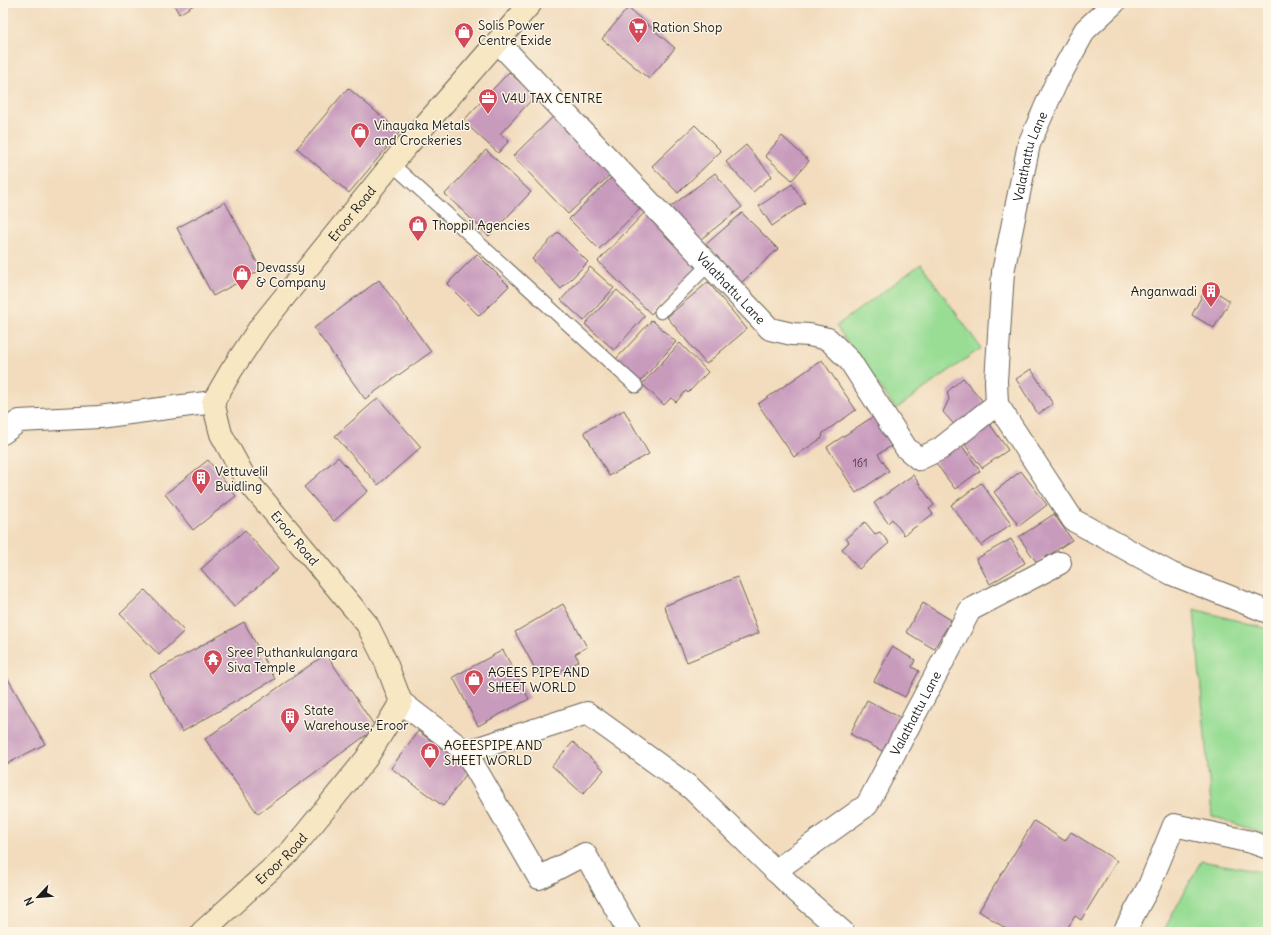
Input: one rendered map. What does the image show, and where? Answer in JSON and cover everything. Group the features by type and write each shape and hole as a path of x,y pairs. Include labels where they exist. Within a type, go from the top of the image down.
{"main road":[{"name":"Eroor Road","path":"202,932 291,852 366,759 401,702 385,660 367,624 245,478 221,434 213,402 231,371 260,327 392,164 531,3"}],"street":[{"name":"Valathattu Lane","path":"498,42 770,329 828,339 850,361 906,448 920,459 940,449 997,404 996,380 1003,272 1029,144 1056,83 1084,30 1114,3"},
{"path":"3,433 19,421 99,417 213,402"},
{"path":"997,404 1073,520 1172,574 1268,612"},
{"name":"Valathattu Lane","path":"775,871 868,805 970,610 1060,563"},
{"path":"401,702 466,752 539,878 585,854 630,932"},
{"path":"466,752 587,713 691,788 775,871 842,932"},
{"path":"1124,932 1149,886 1174,825 1251,842 1268,848"}],"lane":[{"path":"392,164 636,386"},
{"path":"661,312 708,265"}],"green space":[{"path":"921,264 981,348 896,409 836,326"},
{"path":"1194,609 1268,629 1268,835 1212,816"},
{"path":"1201,861 1268,873 1268,932 1163,932"}],"building":[{"path":"173,3 197,3 179,14"},
{"name":"Ration Shop","path":"628,8 675,48 649,79 602,39"},
{"path":"509,72 535,96 500,134 509,141 498,153 463,121"},
{"path":"348,88 400,132 349,193 297,148"},
{"path":"556,114 612,173 568,214 513,156"},
{"path":"695,125 721,151 678,193 652,166"},
{"path":"782,136 809,161 792,180 765,156"},
{"path":"746,145 772,176 753,192 726,162"},
{"path":"486,150 531,192 489,236 445,194"},
{"path":"715,173 742,207 696,243 669,208"},
{"path":"614,175 644,205 599,249 569,219"},
{"path":"792,184 805,203 772,226 759,206"},
{"path":"225,202 261,270 213,296 177,228"},
{"path":"647,210 701,263 651,314 598,261"},
{"path":"742,213 778,249 740,284 704,246"},
{"path":"558,232 588,262 561,289 532,259"},
{"path":"477,254 509,286 479,316 447,284"},
{"path":"590,267 614,288 584,321 561,300"},
{"path":"379,280 431,352 365,399 314,328"},
{"path":"708,282 747,329 706,364 667,317"},
{"name":"Anganwadi","path":"1207,286 1230,301 1214,328 1192,315"},
{"path":"617,290 645,316 614,350 585,324"},
{"path":"652,320 676,342 640,382 616,359"},
{"path":"680,343 708,372 688,393 686,391 676,402 671,398 664,405 642,384"},
{"path":"822,360 856,410 823,433 822,438 794,457 758,404"},
{"path":"1031,369 1053,404 1038,414 1016,379"},
{"path":"963,378 986,405 958,429 943,412 949,399 947,392"},
{"path":"378,398 421,447 378,485 335,436"},
{"path":"624,410 649,454 609,476 584,432"},
{"path":"874,416 893,445 878,454 889,471 856,493 827,447"},
{"path":"989,423 1008,450 982,468 963,442"},
{"path":"960,443 980,471 955,489 935,462"},
{"path":"338,457 368,491 334,521 304,487"},
{"name":"Vettuvelil Buidling","path":"208,460 236,496 193,530 165,494"},
{"path":"1021,471 1047,505 1019,526 994,492"},
{"path":"913,475 934,505 929,509 933,514 904,535 892,519 888,523 874,503"},
{"path":"981,483 1011,524 981,546 951,505"},
{"path":"1054,514 1072,540 1037,563 1019,537"},
{"path":"865,522 875,534 880,532 889,543 859,569 842,549 849,542 846,538"},
{"path":"245,530 278,569 234,607 201,569"},
{"path":"1011,539 1025,563 990,584 976,559"},
{"path":"737,577 759,633 687,662 664,606"},
{"path":"145,590 184,631 159,655 120,614"},
{"path":"923,603 951,620 934,649 906,632"},
{"path":"563,604 587,647 575,654 579,661 555,675 551,667 538,674 515,632"},
{"name":"Sree Puthankulangara Siva Temple","path":"244,622 275,679 182,732 150,674"},
{"path":"892,647 915,660 912,667 919,671 905,697 874,681"},
{"path":"503,650 529,699 478,726 453,677"},
{"name":"State Warehouse, Eroor","path":"326,654 376,728 258,814 205,739"},
{"path":"3,670 45,744 3,766"},
{"path":"867,700 903,719 886,753 850,734"},
{"name":"AGEESPIPE AND SHEET WORLD","path":"418,731 470,769 443,806 391,768"},
{"path":"573,742 604,770 583,794 552,766"},
{"path":"1034,821 1065,841 1071,832 1117,861 1081,920 1075,916 1065,932 1007,932 1008,930 979,911"}],"place":[{"name":"Ration Shop","path":"638,44"},
{"name":"Solis Power Centre Exide","path":"464,49"},
{"name":"V4U TAX CENTRE","path":"488,115"},
{"name":"Vinayaka Metals and Crockeries","path":"360,149"},
{"name":"Thoppil Agencies","path":"418,242"},
{"name":"Devassy & Company","path":"242,291"},
{"name":"Anganwadi","path":"1211,308"},
{"name":"Vettuvelil Buidling","path":"201,495"},
{"name":"Sree Puthankulangara Siva Temple","path":"213,676"},
{"name":"AGEES PIPE AND SHEET WORLD","path":"474,696"},
{"name":"State Warehouse, Eroor","path":"290,734"},
{"name":"AGEESPIPE AND SHEET WORLD","path":"430,769"}]}
